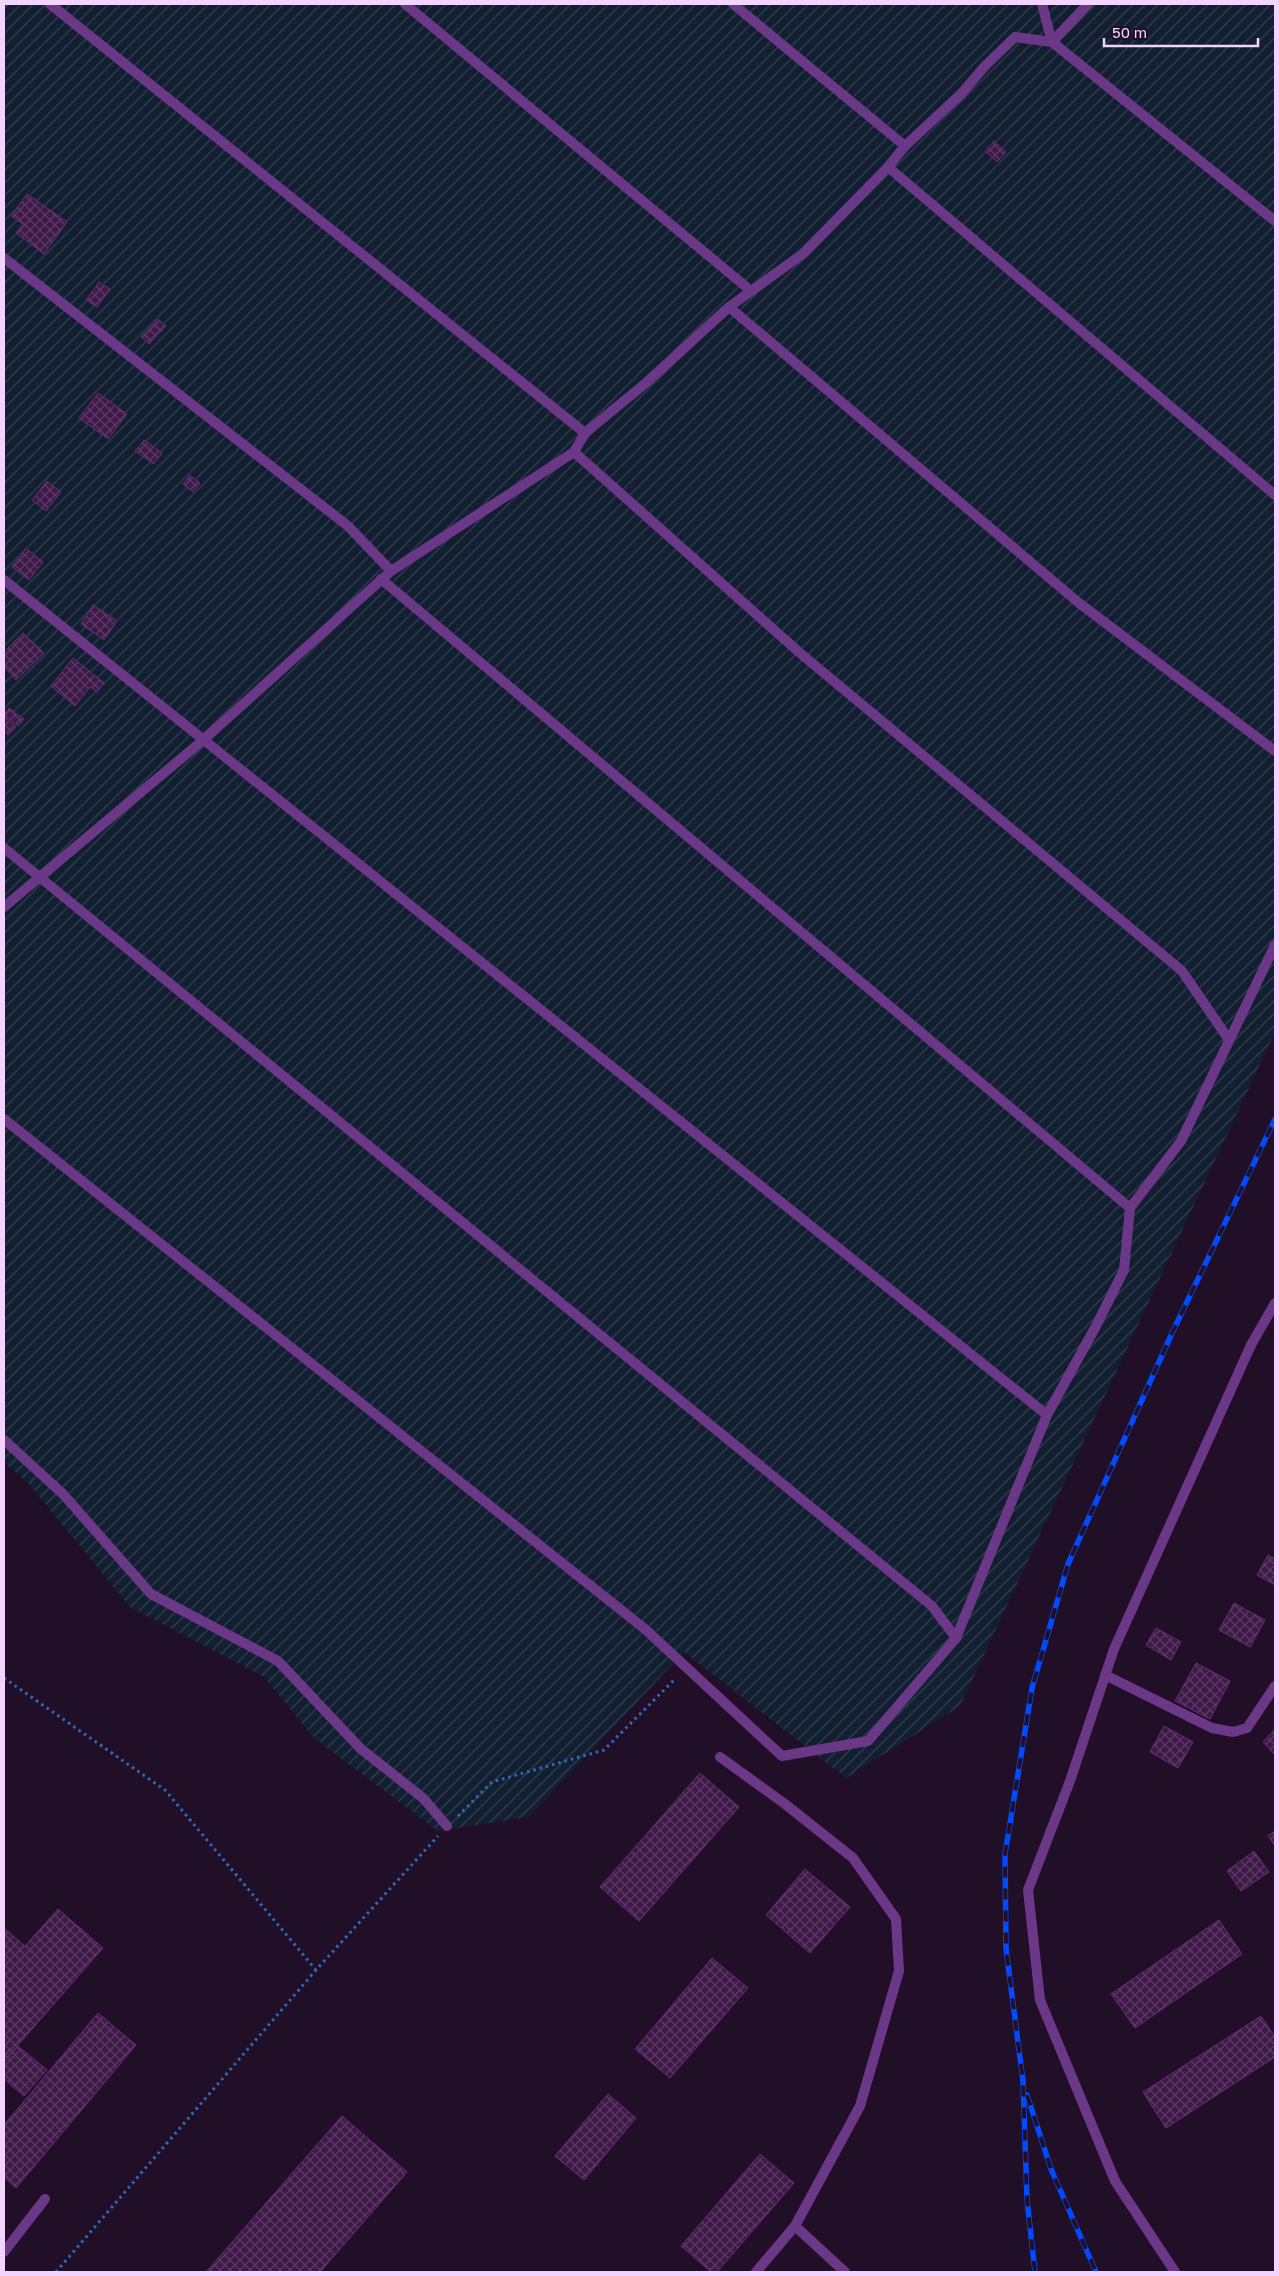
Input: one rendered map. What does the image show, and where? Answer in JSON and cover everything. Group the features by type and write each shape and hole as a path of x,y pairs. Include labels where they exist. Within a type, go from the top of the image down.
{"street":[{"path":"50,4 585,433"},
{"path":"405,4 750,290"},
{"path":"733,4 905,146"},
{"path":"1042,4 1052,42"},
{"path":"1052,42 1088,4"},
{"path":"4,908 39,876 202,741 391,571 574,452 585,433 647,382 729,307 750,290 804,253 905,146 961,94 985,66 1015,37 1052,42 1275,221"},
{"path":"888,166 1275,495"},
{"path":"4,258 348,526 391,571"},
{"path":"729,307 1080,603 1275,751"},
{"path":"574,452 800,653 1182,971 1229,1040"},
{"path":"381,579 1130,1208"},
{"path":"4,580 202,741 1047,1415"},
{"path":"4,848 932,1606 956,1638"},
{"path":"4,1119 645,1629 782,1756 868,1741 956,1638 1047,1415 1096,1326 1124,1270 1130,1208 1181,1141 1275,945"},
{"path":"1175,2272 1115,2181 1040,2000 1028,1890 1070,1781 1114,1649 1251,1345 1275,1303"},
{"path":"4,1440 62,1494 151,1594 278,1661 361,1749 423,1798 447,1826"},
{"path":"1105,1675 1212,1728 1233,1732 1247,1728 1275,1686"},
{"path":"720,1757 785,1804 853,1858 896,1919 899,1971 860,2106 795,2226 756,2272"},
{"path":"4,2252 45,2200"},
{"path":"795,2226 845,2272"}],"path":[{"path":"56,2272 316,1970 447,1826 492,1782 604,1750 686,1667"},
{"path":"4,1678 165,1790 316,1970"}],"shaded area":[{"path":"4,4 1275,4 1275,1032 960,1706 846,1778 684,1652 529,1817 438,1831 315,1739 264,1677 130,1607 28,1483 4,1462"}],"building":[{"path":"994,141 1006,152 997,162 985,151"},
{"path":"27,194 67,222 44,254 16,233 23,224 11,216"},
{"path":"99,282 110,289 97,307 86,300"},
{"path":"158,319 166,326 149,344 141,337"},
{"path":"98,393 127,414 108,439 79,418"},
{"path":"144,440 162,453 154,464 135,451"},
{"path":"190,475 200,483 193,492 183,484"},
{"path":"47,481 61,492 46,511 32,500"},
{"path":"26,548 43,562 29,580 12,567"},
{"path":"93,605 117,621 104,640 81,624"},
{"path":"23,633 44,653 16,680 4,667 4,652"},
{"path":"73,658 104,683 97,692 90,687 75,706 51,686"},
{"path":"9,708 24,719 18,726 4,715"},
{"path":"4,717 16,727 8,735 4,731"},
{"path":"1268,1555 1275,1559 1275,1585 1257,1575"},
{"path":"1234,1603 1265,1620 1250,1647 1219,1630"},
{"path":"1156,1628 1181,1642 1171,1660 1146,1645"},
{"path":"1196,1663 1230,1681 1210,1719 1175,1701"},
{"path":"1164,1726 1193,1742 1178,1768 1150,1752"},
{"path":"1275,1729 1275,1755 1263,1742"},
{"path":"700,1773 739,1807 639,1921 600,1887"},
{"path":"1275,1831 1275,1846 1268,1836"},
{"path":"1254,1851 1269,1872 1241,1891 1227,1871"},
{"path":"805,1869 850,1907 810,1953 766,1915"},
{"path":"58,1909 103,1948 4,2061 4,1928 25,1946"},
{"path":"1219,1920 1242,1954 1135,2028 1111,1994"},
{"path":"712,1958 748,1988 670,2078 635,2049"},
{"path":"98,2013 136,2045 16,2188 4,2177 4,2125"},
{"path":"1261,2016 1275,2037 1275,2057 1166,2128 1143,2092"},
{"path":"18,2046 47,2070 24,2096 4,2079 4,2062"},
{"path":"608,2094 636,2118 584,2180 555,2156"},
{"path":"342,2116 407,2172 320,2272 206,2272"},
{"path":"760,2154 794,2183 717,2272 711,2272 681,2246"}],"railway":[{"path":"1035,2272 1027,2200 1023,2081 1006,1949 1005,1854 1032,1688 1068,1564 1172,1333 1275,1119"},
{"path":"1027,2095 1051,2169 1096,2272"}]}
